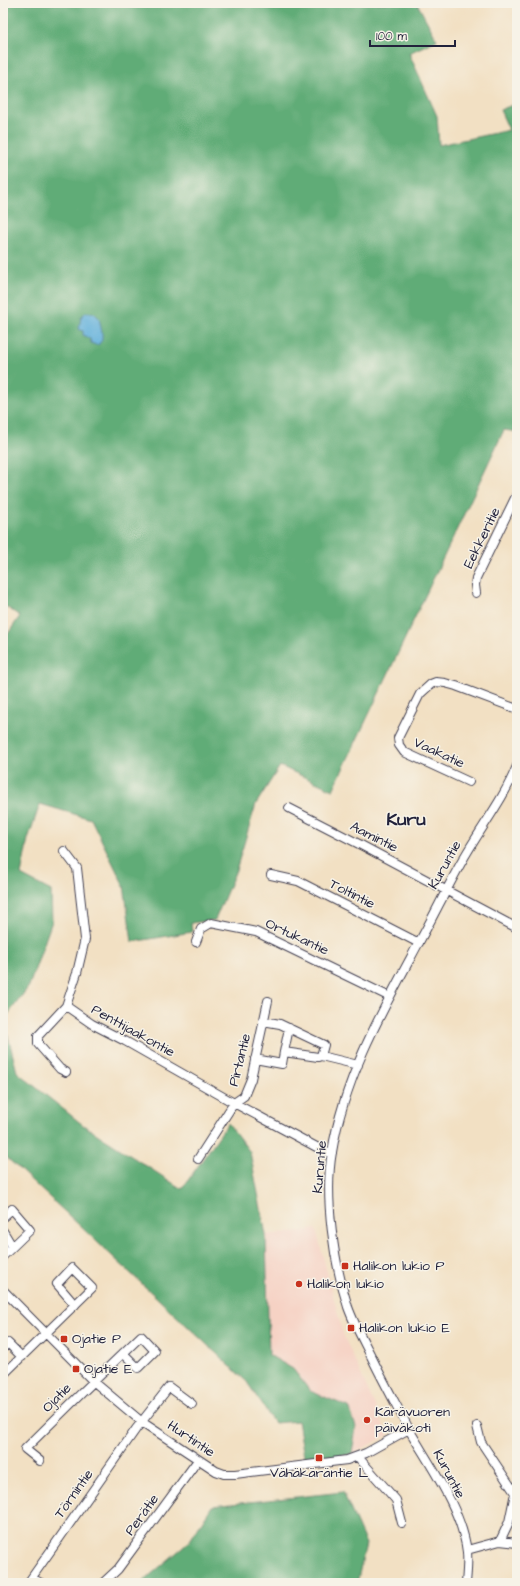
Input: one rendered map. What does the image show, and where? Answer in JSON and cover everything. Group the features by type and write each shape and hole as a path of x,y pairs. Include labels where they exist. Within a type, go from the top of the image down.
{"street":[{"name":"Eekkeritie","path":"476,594 476,578 517,495"},
{"name":"Vaakatie","path":"469,782 404,752 399,745 398,738 413,705 420,694 431,684 436,682 451,684 517,709"},
{"name":"Kuruntie","path":"466,1583 468,1567 467,1550 462,1528 450,1500 410,1429 358,1330 348,1306 336,1258 331,1220 330,1192 332,1153 344,1103 358,1065 390,997 473,841 504,794 517,766"},
{"name":"Aamintie","path":"289,808 517,928"},
{"path":"64,852 77,868 85,939 77,973 66,1006 38,1036 38,1044 60,1069 66,1072"},
{"name":"Toltintie","path":"271,874 298,881 419,943"},
{"name":"Ortukantie","path":"196,942 201,928 211,924 256,932 390,997"},
{"name":"Pirtantie","path":"198,1159 234,1103 244,1096 255,1059 268,1000"},
{"name":"Penttijaakontie","path":"66,1006 92,1024 234,1103 324,1151 332,1153"},
{"path":"263,1021 280,1024 324,1045 321,1056"},
{"path":"255,1059 282,1064 290,1028"},
{"path":"284,1052 318,1057 321,1056 358,1065"},
{"path":"3,1217 12,1209 30,1230 3,1256"},
{"path":"3,1231 12,1246"},
{"path":"3,1375 47,1334 92,1288 72,1268 57,1284 75,1305"},
{"name":"Hurtintie","path":"3,1290 93,1381 142,1422 198,1460 224,1474 325,1463 358,1457 410,1429"},
{"path":"3,1348 8,1343 22,1357"},
{"name":"Ojatie","path":"40,1461 25,1449 123,1353"},
{"name":"Törnintie","path":"30,1580 142,1422 170,1386 192,1404"},
{"path":"477,1426 482,1442 516,1493 509,1522 500,1541"},
{"path":"358,1457 396,1500 402,1523"},
{"name":"Perätie","path":"103,1583 118,1569 198,1460"},
{"path":"467,1550 500,1541 517,1543"},
{"path":"30,1580 41,1583"}],"shaded area":[{"path":"316,1229 343,1334 388,1435 352,1454 356,1427 349,1407 310,1391 293,1369 269,1355 266,1235"}],"green space":[{"path":"3,3 417,3 437,40 409,53 437,116 439,145 509,130 500,110 517,103 517,432 504,430 333,790 280,766 256,804 236,870 215,920 191,923 192,932 132,942 124,886 91,819 40,804 28,839 21,875 51,891 52,921 29,986 4,1020 17,1072 83,1125 182,1189 228,1123 250,1152 266,1235 269,1355 293,1369 310,1391 349,1407 356,1427 352,1454 305,1462 298,1421 274,1423 247,1382 3,1154 3,641 20,616 3,605"},
{"path":"343,1492 366,1544 357,1583 141,1583 189,1542 212,1506"}],"water":[{"path":"86,312 94,313 99,318 102,340 99,344 96,345 91,343 90,339 83,335 83,331 79,329 81,317"}],"place":[{"name":"Halikon lukio P","path":"345,1266"},
{"name":"Halikon lukio","path":"299,1284"},
{"name":"Halikon lukio E","path":"351,1328"},
{"name":"Ojatie P","path":"64,1339"},
{"name":"Ojatie E","path":"76,1369"},
{"name":"Kärävuoren päiväkoti","path":"367,1420"},
{"name":"Vähäkäräntie L","path":"319,1458"}],"district":[{"name":"Kuru","path":"406,819"}]}
